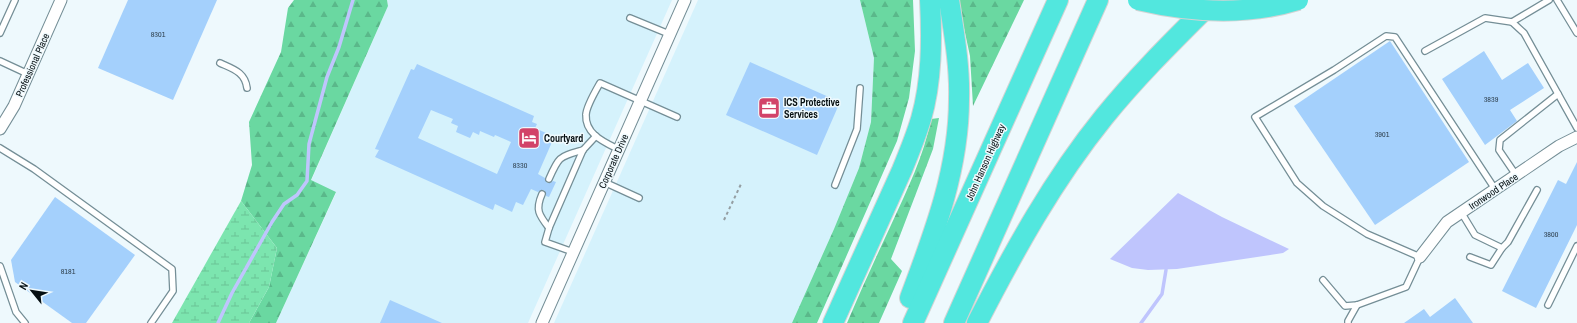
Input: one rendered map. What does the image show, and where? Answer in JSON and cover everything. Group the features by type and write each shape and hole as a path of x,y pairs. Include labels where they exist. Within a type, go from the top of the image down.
{"highway":[{"path":"834,323 902,170 922,118 928,88 932,29 930,0"},
{"path":"901,323 931,243 943,204 957,131 960,99 958,69 949,0"},
{"name":"John Hanson Highway","path":"912,323 1058,0"},
{"path":"954,323 1098,0"},
{"path":"1138,0 1194,10 1257,8 1298,0"},
{"path":"976,323 1030,225 1061,176 1104,118 1159,54 1214,0"},
{"path":"1159,54 1224,0"}],"street":[{"name":"Professional Place","path":"0,129 14,106 61,0"},
{"name":"Corporate Drive","path":"545,322 573,252 685,0"},
{"name":"Ironwood Place","path":"1420,257 1447,222 1559,146 1577,137"}],"lane":[{"path":"0,33 15,0"},
{"path":"1512,22 1549,0"},
{"path":"1557,0 1577,33"},
{"path":"630,18 670,34"},
{"path":"1425,51 1485,18 1512,22 1524,33 1577,128"},
{"path":"1323,280 1345,306 1357,305 1406,287 1420,257 1367,234 1323,206 1297,182 1254,117 1334,70 1386,36 1396,37 1495,189"},
{"path":"0,61 29,74"},
{"path":"220,63 242,74 246,81 247,88"},
{"path":"618,149 601,141 587,123 585,114 600,83 676,117"},
{"path":"835,185 857,129 860,88"},
{"path":"1516,175 1499,150 1500,140 1558,94"},
{"path":"573,252 545,242 549,228 583,150 596,136"},
{"path":"0,148 34,169 172,269 173,291 151,323"},
{"path":"549,179 556,162 562,156 583,150"},
{"path":"604,182 639,198"},
{"path":"1470,257 1491,265 1502,248 1508,242 1537,190"},
{"path":"542,194 538,208 540,216 549,228"},
{"path":"1462,212 1475,235 1502,248"},
{"path":"1548,304 1577,246"},
{"path":"0,266 16,312 25,323"},
{"path":"1348,323 1357,305"}],"path":[{"path":"724,220 742,182"}],"shaded area":[{"path":"387,0 672,0 528,323 276,323 336,193 311,181 388,6"},
{"path":"698,0 860,0 874,58 871,122 859,168 834,229 792,323 554,323"}],"green space":[{"path":"294,0 387,0 388,6 311,180 336,192 276,323 249,323 269,287 277,248 241,201 252,165 249,122 281,52 288,8"},
{"path":"860,0 913,0 915,51 909,98 897,141 817,323 792,323 834,229 859,168 871,122 874,58"},
{"path":"958,0 1024,0 973,106 970,56"},
{"path":"939,118 933,149 891,259 902,271 879,323 847,323 914,173 924,146 931,119"},
{"path":"241,201 277,248 269,287 249,323 172,323"}],"water":[{"path":"1178,193 1222,217 1289,249 1283,253 1177,269 1148,270 1132,268 1110,259"}],"building":[{"path":"128,0 217,0 173,100 98,68"},
{"path":"1390,41 1469,162 1375,225 1294,106"},
{"path":"1484,51 1502,80 1528,63 1544,88 1510,110 1517,121 1485,145 1442,79"},
{"path":"750,62 840,102 817,155 726,115"},
{"name":"Courtyard","path":"417,64 534,116 532,122 537,124 535,128 546,133 543,138 552,142 538,174 545,178 547,183 553,181 556,182 549,197 546,196 544,190 538,192 531,189 523,205 516,202 512,212 495,204 493,210 375,157 379,150 375,149 411,69 414,70","holes":["431,110 453,119 451,123 458,126 456,132 470,138 473,132 479,135 480,131 494,137 495,135 511,142 497,174 418,138"]},
{"path":"1577,162 1577,225 1536,308 1502,291 1558,180 1566,184"},
{"path":"55,197 135,255 86,323 72,323 15,282 11,260"},
{"path":"1455,298 1473,323 1404,323 1424,309 1430,317"},
{"path":"390,300 442,323 380,323"}],"waterway":[{"path":"218,323 232,293 272,222 284,204 297,195 307,181 309,144 327,77 339,47 353,0"},
{"path":"1141,323 1162,294 1166,270"}],"place":[{"name":"ICS Protective Services","path":"769,108"},
{"name":"Courtyard","path":"529,138"}]}
